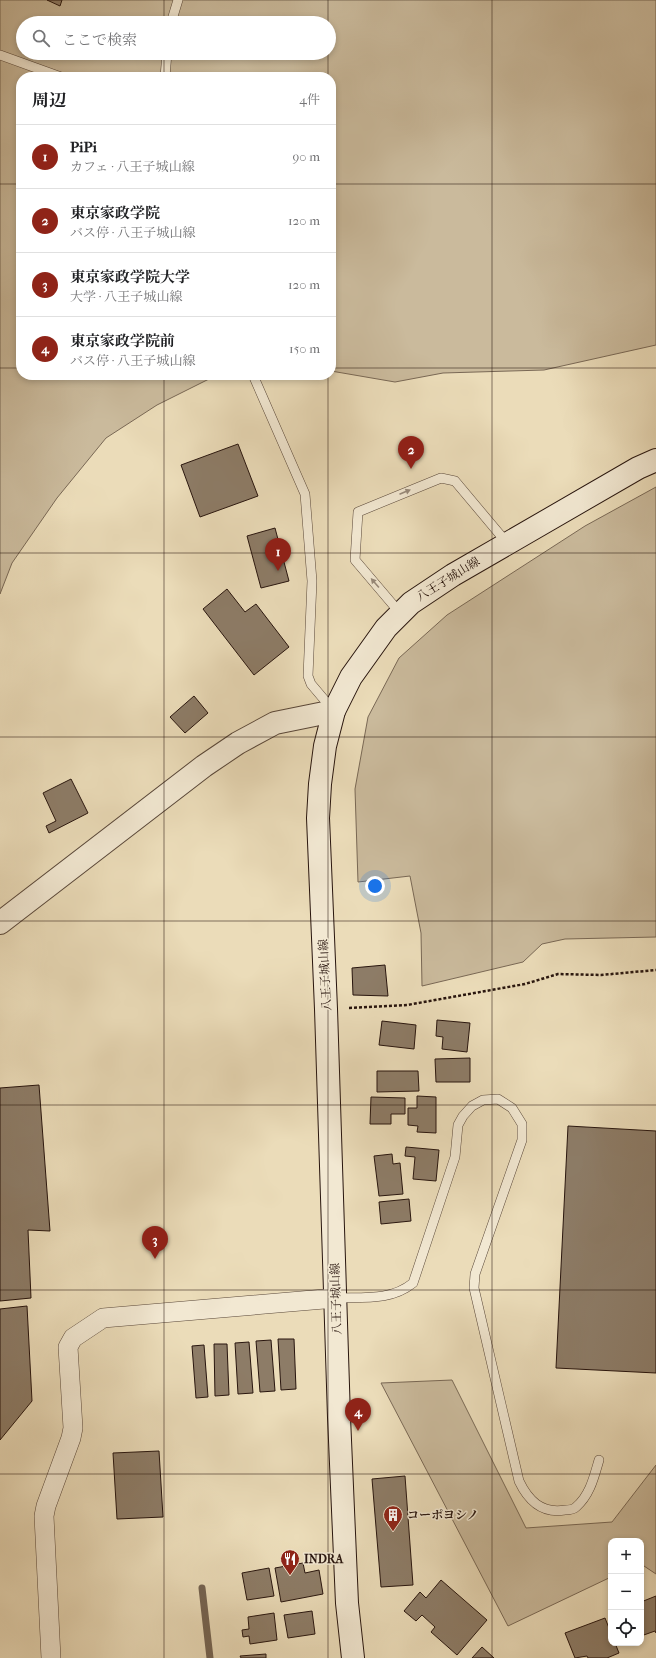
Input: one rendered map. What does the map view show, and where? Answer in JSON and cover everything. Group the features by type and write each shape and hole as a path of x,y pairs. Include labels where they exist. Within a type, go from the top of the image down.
{"main road":[{"name":"八王子城山線","path":"353,1658 347,1603 344,1547 318,818 325,746 334,711 350,677 386,628 400,613 431,588 638,468 656,460"},
{"path":"0,923 204,766 238,743 275,723 334,711"}],"street":[{"path":"51,1658 44,1516 46,1506 72,1438 73,1428 68,1347 73,1338 104,1318 336,1298"}],"lane":[{"path":"173,16 178,0"},
{"path":"0,56 46,72"},
{"path":"165,72 166,60"},
{"path":"255,380 305,494 312,581 308,676 311,684 334,711"},
{"path":"400,613 355,560 358,512 441,478 455,481 507,544"},
{"path":"336,1298 388,1296 404,1290 413,1283 455,1157 458,1125 463,1116 472,1106 483,1100 498,1099 512,1108 522,1124 522,1140 475,1274 474,1288 519,1481 525,1493 533,1503 546,1510 557,1512 575,1508 585,1498 591,1486 599,1460"}],"path":[{"path":"326,1009 407,1005 525,984 558,974 601,975 656,970"}],"shaded area":[{"path":"0,0 656,0 656,345 544,370 443,373 395,382 336,372 336,72 16,72 16,380 207,380 157,405 106,438 57,498 12,563 0,594"},
{"path":"656,487 656,937 565,939 542,944 523,962 422,986 421,933 410,876 358,882 355,789 368,717 399,658 447,615 585,526"},
{"path":"452,1380 526,1528 612,1522 656,1465 656,1574 644,1566 644,1538 608,1538 608,1578 508,1626 381,1383"}],"building":[{"path":"47,0 62,0 60,6"},
{"path":"238,444 258,496 200,517 181,465"},
{"path":"275,528 289,581 261,588 247,536"},
{"path":"227,589 245,612 256,604 289,647 254,675 203,609"},
{"path":"194,696 208,713 185,733 170,717"},
{"path":"71,779 88,813 49,833 46,826 56,821 43,793"},
{"path":"385,965 388,996 353,995 352,968"},
{"path":"437,1020 470,1023 467,1052 442,1049 443,1037 436,1036"},
{"path":"382,1021 416,1025 414,1049 379,1045"},
{"path":"470,1058 470,1082 436,1082 435,1059"},
{"path":"377,1071 418,1071 419,1091 377,1092"},
{"path":"39,1085 50,1231 28,1230 31,1298 0,1301 0,1088"},
{"path":"417,1096 436,1097 436,1133 417,1132 418,1126 408,1125 408,1108 417,1108"},
{"path":"371,1097 405,1098 405,1114 391,1114 391,1124 370,1124"},
{"path":"568,1126 656,1131 656,1373 556,1368"},
{"path":"406,1147 439,1150 436,1181 413,1179 415,1157 405,1156"},
{"path":"392,1154 393,1164 400,1163 403,1194 379,1196 374,1156"},
{"path":"409,1199 411,1221 381,1224 379,1202"},
{"path":"27,1306 32,1401 0,1440 0,1309"},
{"path":"278,1339 294,1339 296,1389 281,1390"},
{"path":"271,1340 275,1391 260,1392 256,1341"},
{"path":"249,1342 253,1393 238,1394 235,1343"},
{"path":"214,1344 227,1344 229,1395 215,1396"},
{"path":"204,1345 208,1397 196,1398 192,1346"},
{"path":"159,1451 163,1517 117,1519 113,1453"},
{"name":"コーポヨシノ","path":"405,1476 413,1585 381,1587 372,1479"},
{"path":"303,1563 305,1573 319,1570 323,1594 281,1602 275,1568"},
{"path":"269,1568 274,1596 247,1600 242,1573"},
{"path":"441,1580 487,1620 457,1655 431,1632 435,1627 422,1615 416,1621 404,1611 420,1592 426,1598"},
{"path":"656,1596 656,1633 655,1631 644,1635 644,1601"},
{"path":"312,1611 315,1634 288,1638 284,1615"},
{"path":"274,1613 277,1640 250,1644 249,1636 243,1637 242,1630 249,1629 248,1617"},
{"path":"605,1618 608,1626 608,1646 616,1646 619,1653 607,1658 588,1658 587,1656 575,1658 565,1633"},
{"path":"482,1647 494,1658 472,1658"},
{"path":"266,1654 266,1658 241,1658 240,1656"}],"waterway":[{"path":"202,1588 210,1658"}],"place":[{"name":"東京家政学院","path":"411,469"},
{"name":"PiPi","path":"278,571"},
{"name":"東京家政学院大学","path":"155,1259"},
{"name":"東京家政学院前","path":"358,1431"},
{"name":"コーポヨシノ","path":"393,1532"},
{"name":"INDRA","path":"290,1576"}]}
